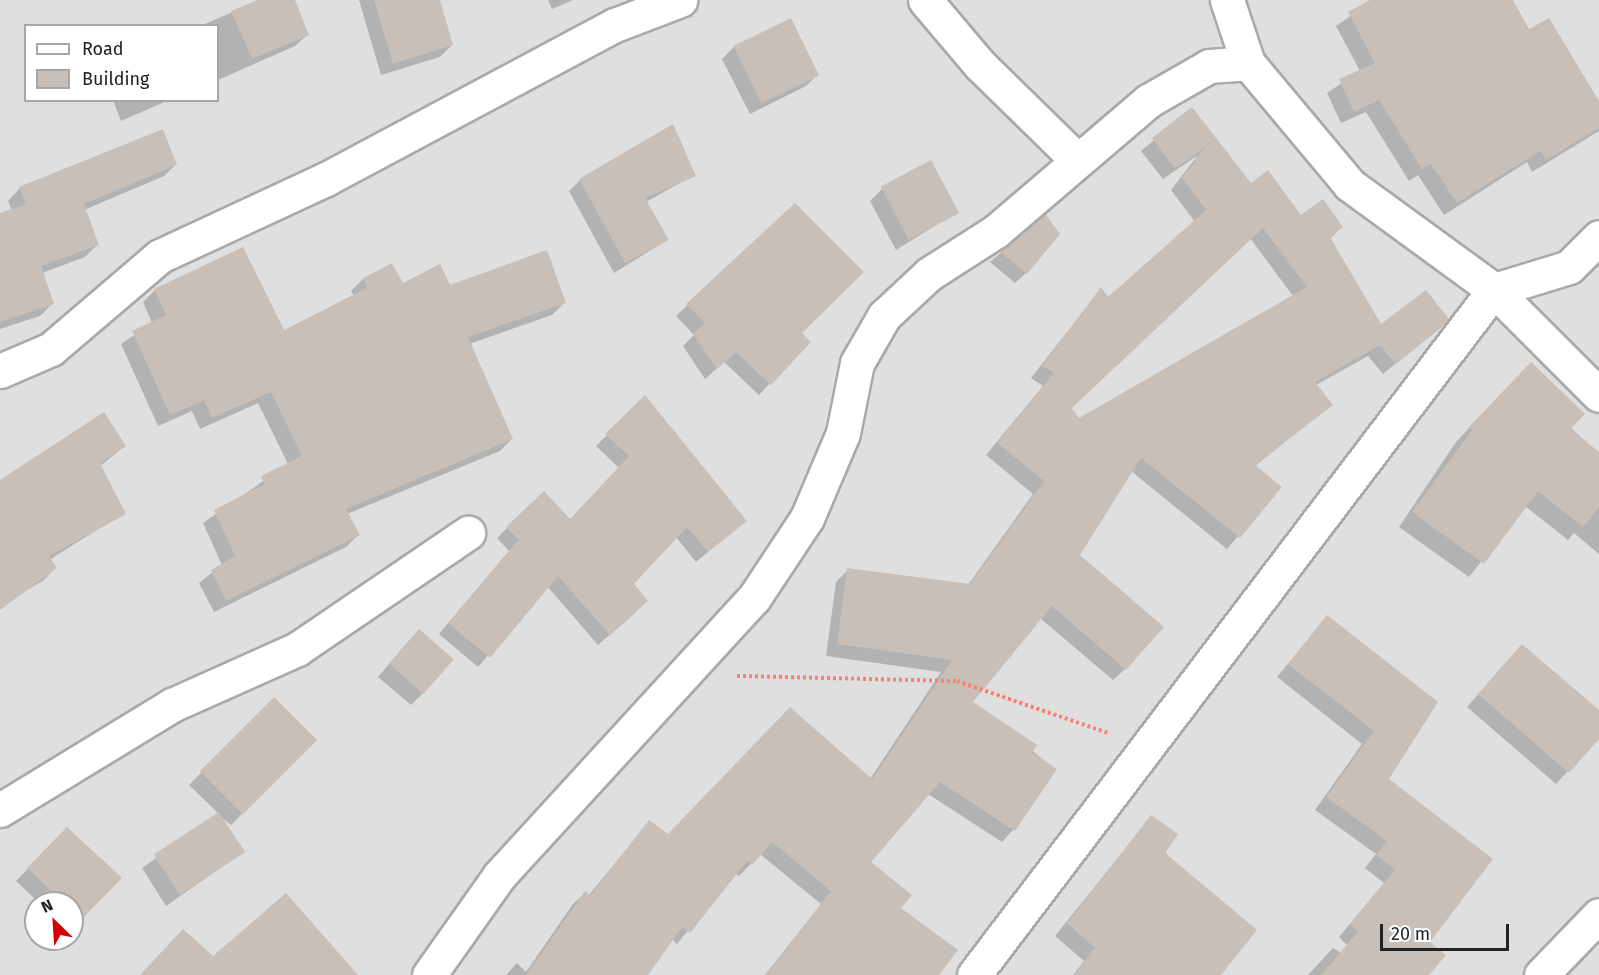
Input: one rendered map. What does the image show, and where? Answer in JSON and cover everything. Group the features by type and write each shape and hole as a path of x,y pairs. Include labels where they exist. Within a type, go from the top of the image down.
{"street":[{"path":"0,371 51,348 160,256 327,179 615,25 680,0"},
{"path":"925,0 980,65 1075,158"},
{"path":"1227,0 1248,63 1350,185 1494,290 1599,395"},
{"path":"429,975 499,876 754,598 807,518 843,433 857,363 884,316 929,274 996,231 1075,158 1148,101 1209,66 1248,63"},
{"path":"974,975 1494,290 1569,267 1599,237"},
{"path":"0,810 172,705 297,649 468,533"},
{"path":"1541,975 1599,915"}],"path":[{"path":"725,675 957,681 1149,747"}],"shaded area":[{"path":"0,0 1599,0 1599,975 0,975"}],"building":[{"path":"258,0 295,0 309,35 252,59 231,11"},
{"path":"374,0 440,0 453,45 393,64"},
{"path":"1370,0 1513,0 1529,29 1549,18 1599,101 1599,128 1546,160 1540,151 1457,203 1431,164 1422,169 1379,100 1354,112 1339,79 1375,63 1348,12"},
{"path":"791,18 819,76 762,104 733,46"},
{"path":"1192,107 1251,183 1268,170 1301,215 1323,199 1343,227 1330,237 1381,324 1426,290 1449,319 1396,364 1380,345 1315,382 1333,405 1255,465 1282,487 1240,538 1141,458 1080,555 1164,627 1126,670 1052,606 973,702 1037,745 1032,753 1057,769 1015,831 940,782 871,862 912,895 901,908 958,950 939,975 766,975 831,891 772,842 752,865 747,861 690,933 682,927 648,975 526,975 585,891 591,895 649,820 668,834 790,707 872,779 952,660 837,644 847,568 970,584 1044,481 997,443 1054,373 1042,366 1101,287 1108,297 1206,210 1182,178 1205,147 1175,169 1152,138","holes":["1263,228 1307,287 1079,418 1072,408"]},
{"path":"673,124 696,176 645,198 669,240 625,263 579,179"},
{"path":"163,129 177,165 84,204 99,245 41,266 54,304 0,322 0,213 26,204 19,187"},
{"path":"931,160 959,213 909,240 881,187"},
{"path":"795,203 864,272 802,333 811,342 771,385 736,352 717,369 693,334 705,323 686,304"},
{"path":"1045,214 1060,234 1027,274 999,251"},
{"path":"243,247 284,330 367,288 363,278 392,263 403,283 440,264 450,285 547,250 566,303 468,337 513,439 346,509 360,535 226,601 211,570 235,556 214,510 265,484 261,476 302,456 271,392 212,418 204,400 170,415 132,331 166,315 154,289"},
{"path":"1531,362 1585,414 1570,429 1599,452 1599,507 1583,527 1538,491 1484,564 1412,512 1472,430 1469,427"},
{"path":"645,395 747,521 708,552 687,527 634,584 648,601 610,635 558,576 490,658 448,623 519,540 506,527 544,491 570,519 629,456 605,434"},
{"path":"104,412 126,446 100,463 126,514 49,556 57,568 0,610 0,480"},
{"path":"1327,615 1438,702 1389,779 1493,859 1430,942 1446,955 1429,975 1321,975 1358,932 1350,924 1395,870 1376,855 1387,841 1326,797 1374,731 1288,664"},
{"path":"419,629 454,659 424,694 389,664"},
{"path":"1522,644 1599,710 1599,739 1569,773 1478,694"},
{"path":"274,697 317,740 243,814 200,771"},
{"path":"219,812 245,852 180,895 154,854"},
{"path":"1151,815 1178,834 1165,853 1257,930 1221,975 1074,975 1095,948 1067,923"},
{"path":"67,827 122,878 84,917 84,891 51,891 27,868"},
{"path":"286,893 358,975 140,975 183,929 213,956"}]}
